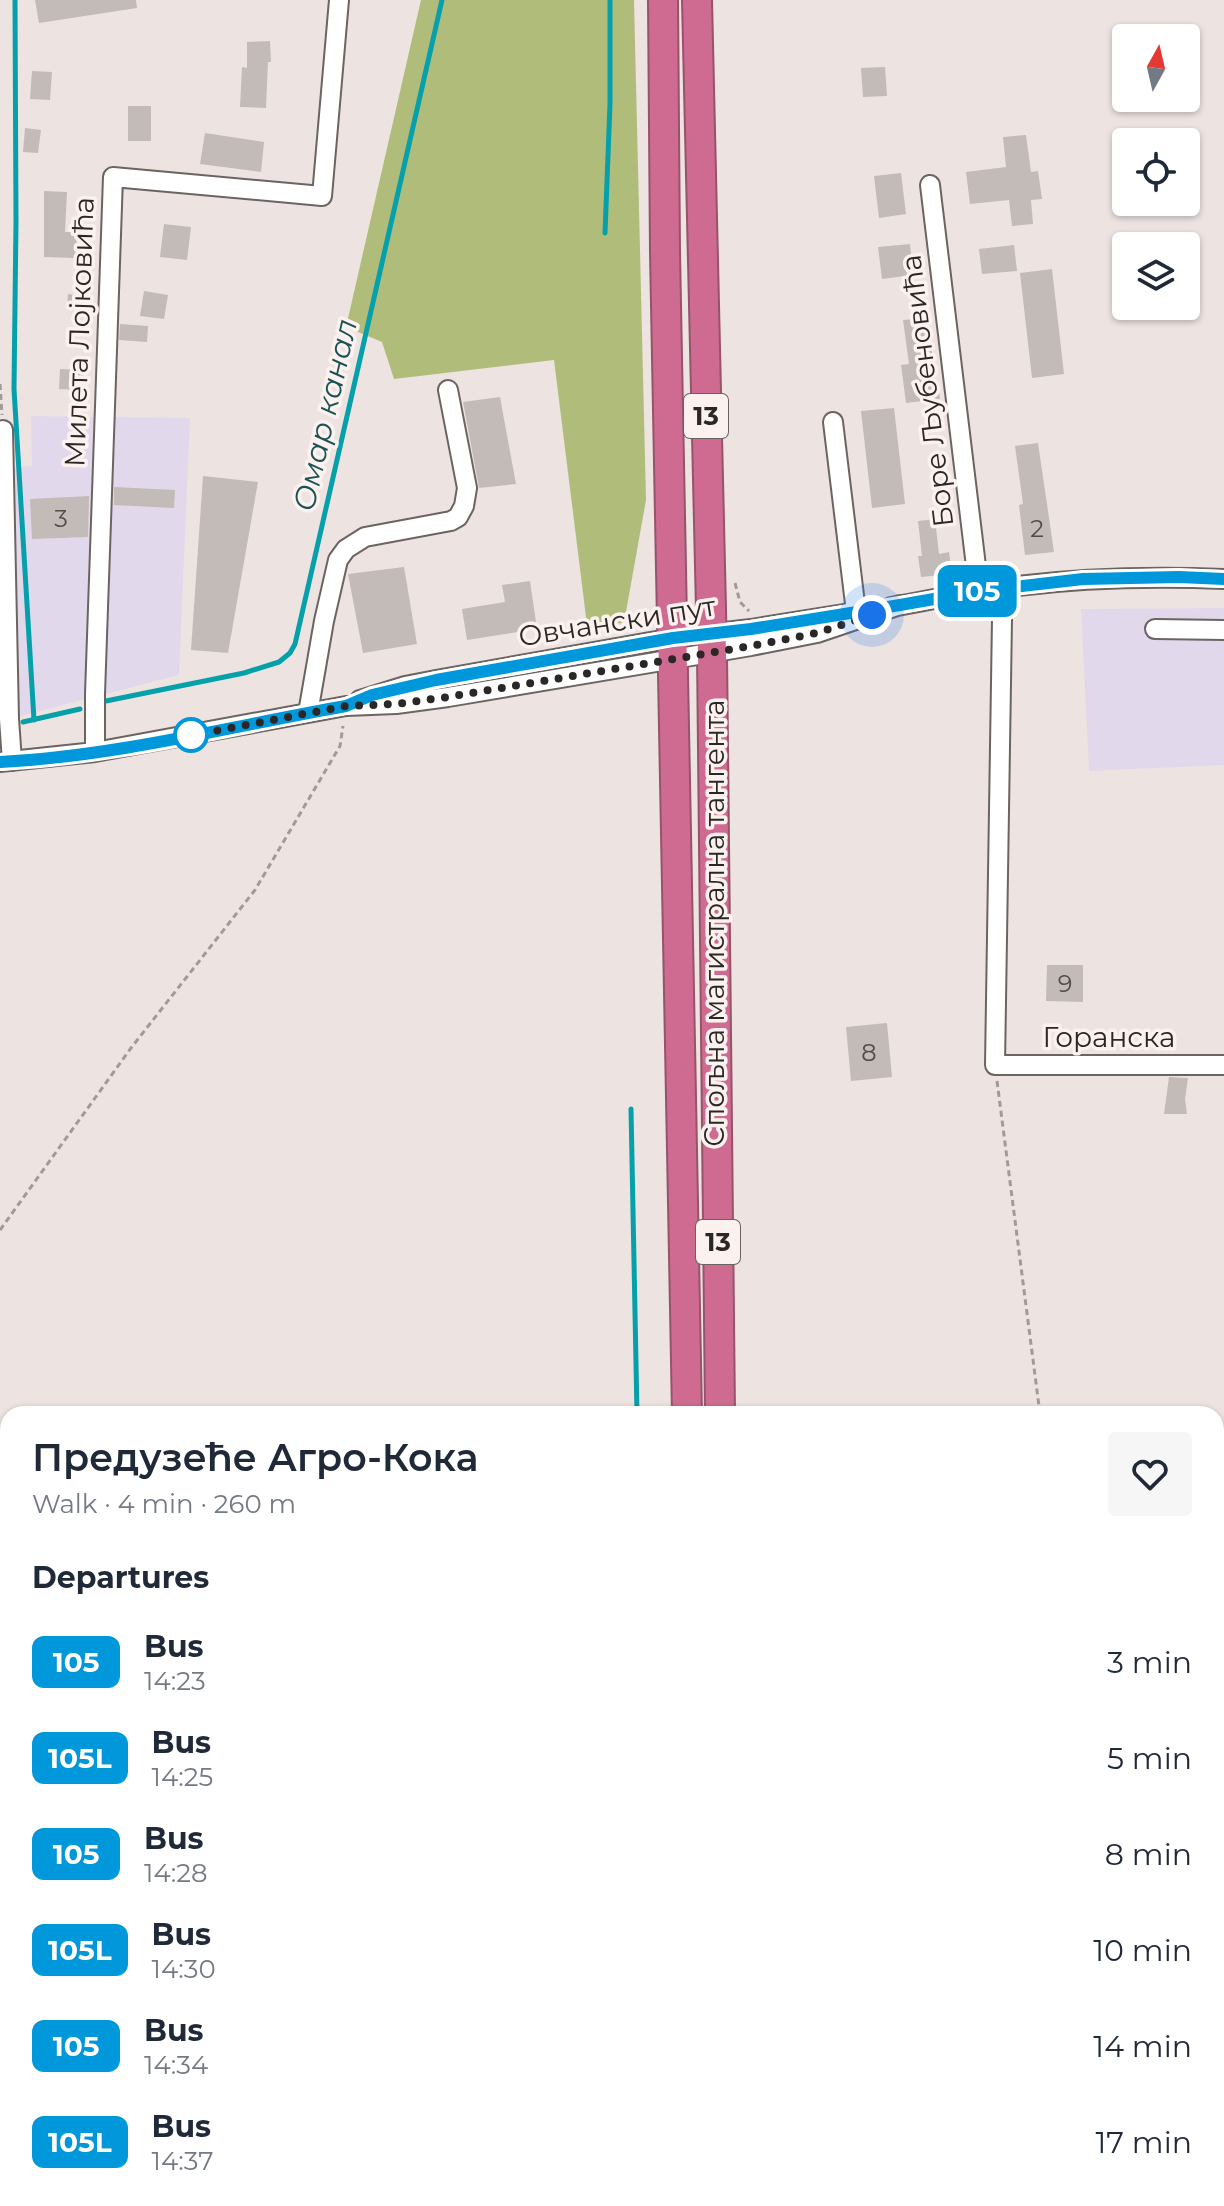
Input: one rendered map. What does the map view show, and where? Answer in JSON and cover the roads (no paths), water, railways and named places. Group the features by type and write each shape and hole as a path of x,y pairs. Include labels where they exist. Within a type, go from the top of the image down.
{"highway":[{"name":"Спољна магистрална тангента","path":"663,0 687,1406"},
{"name":"Спољна магистрална тангента","path":"697,0 712,643 720,1406"}],"street":[{"name":"Милета Лојковића","path":"95,752 113,177 322,196 339,0"},
{"name":"Боре Љубеновића","path":"930,185 989,589 1002,619 995,1065"},
{"path":"308,713 338,560 346,549 365,537 451,521 458,517 464,506 467,488 448,390"},
{"path":"833,422 856,612"},
{"path":"3,430 9,719 6,762"},
{"name":"Овчански пут","path":"712,643 856,612 989,589 1129,577 1224,579"},
{"name":"Овчански пут","path":"6,762 95,752 346,706 372,695 415,684 712,643 817,633 900,605"},
{"path":"1155,629 1224,630"},
{"name":"Горанска","path":"995,1065 1224,1065"}],"waterway":[{"path":"15,0 14,389 34,720"},
{"name":"Омар канал","path":"106,701 244,673 279,662 295,644 442,0"},
{"path":"605,233 610,0"},
{"name":"Омар канал","path":"23,722 80,709"},
{"path":"631,1109 637,1406"}]}
